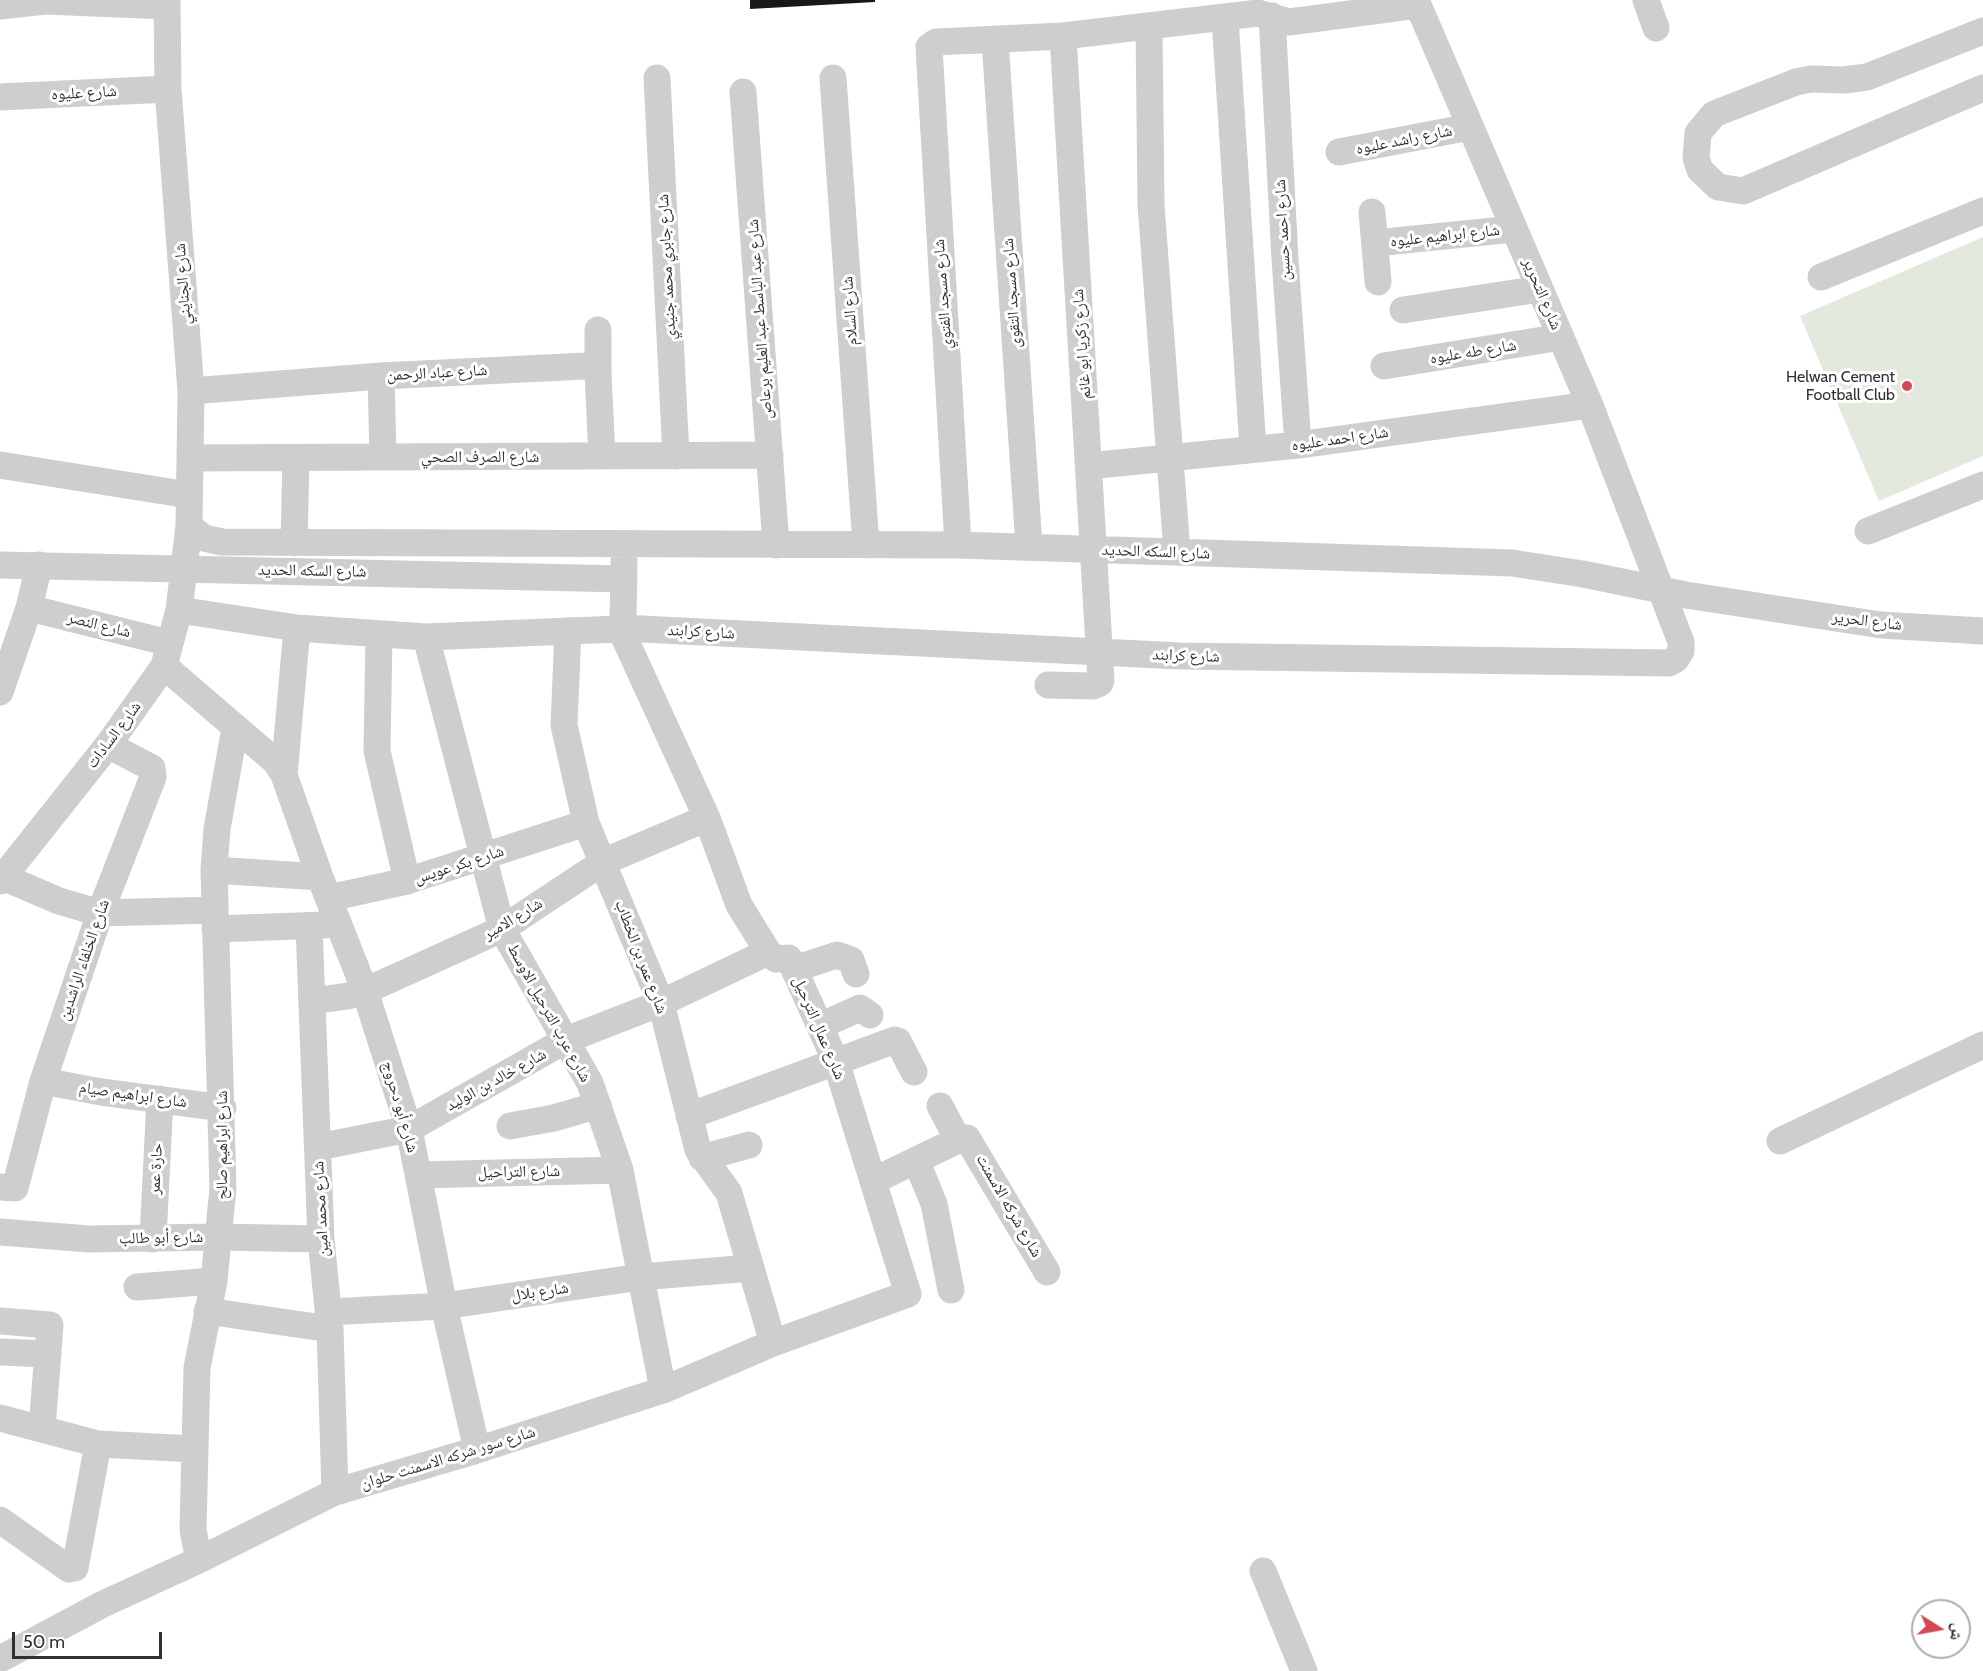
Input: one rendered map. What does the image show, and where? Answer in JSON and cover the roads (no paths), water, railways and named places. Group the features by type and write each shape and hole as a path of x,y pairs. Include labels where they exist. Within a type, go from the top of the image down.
{"street":[{"path":"1646,0 1656,28"},
{"path":"0,6 45,1 167,3"},
{"name":"شارع الجنايني","path":"167,3 168,89 191,391 189,526 184,568"},
{"path":"995,40 1063,36 1258,13 1272,15 1289,22 1417,3"},
{"name":"شارع التحرير","path":"1417,3 1590,405 1674,592"},
{"name":"شارع احمد حسين","path":"1272,15 1298,445"},
{"path":"1225,18 1253,449"},
{"path":"1149,27 1151,205 1177,552"},
{"path":"1983,31 1867,76 1844,80 1812,79 1796,82 1714,114 1698,133 1696,158 1700,170 1718,187 1743,191 1983,88"},
{"name":"شارع زكريا ابو غانم","path":"1048,685 1097,686 1101,680 1063,36"},
{"name":"شارع مسجد الفتوي","path":"958,545 927,52 932,44 995,40"},
{"name":"شارع مسجد التقوى","path":"995,40 1029,546"},
{"name":"شارع جابري محمد جنيدي","path":"657,78 676,456"},
{"name":"شارع السلام","path":"833,78 866,544"},
{"name":"شارع عليوه","path":"0,97 168,89"},
{"name":"شارع عبد الباسط عبد العليم برعاص","path":"743,92 776,545"},
{"name":"شارع راشد عليوه","path":"1339,152 1470,127"},
{"path":"1821,277 1983,211"},
{"path":"1372,212 1377,282"},
{"name":"شارع ابراهيم عليوه","path":"1375,243 1514,229"},
{"path":"1403,310 1540,289"},
{"path":"598,330 602,456"},
{"name":"شارع طه عليوه","path":"1384,366 1561,337"},
{"name":"شارع عباد الرحمن","path":"191,391 381,376 586,366 593,367 598,373"},
{"path":"381,376 383,457"},
{"name":"شارع احمد عليوه","path":"1089,466 1298,445 1590,405"},
{"name":"شارع الصرف الصحي","path":"190,458 770,455"},
{"path":"294,543 296,458"},
{"path":"0,465 189,495"},
{"path":"1868,531 1983,485"},
{"name":"شارع السكه الحديد","path":"189,526 204,538 222,542 1029,546 1512,564 1751,605"},
{"path":"624,545 621,628 707,818 739,905 768,952"},
{"name":"شارع السكه الحديد","path":"0,565 624,579"},
{"path":"0,692 29,608 39,565"},
{"name":"شارع السادات","path":"2,879 108,745 166,654 179,610 184,568"},
{"name":"شارع كرابند","path":"621,628 1180,656 1669,663 1676,659 1681,651 1674,592"},
{"name":"شارع الحرير","path":"1751,605 1881,625 1983,631"},
{"name":"شارع النصر","path":"29,608 166,654"},
{"path":"179,610 297,628 426,637 621,628"},
{"name":"شارع أبو دحروج","path":"284,775 297,628"},
{"name":"شارع عمر بن الخطاب","path":"568,631 564,725 586,823 662,1003 702,1158 729,1193 773,1343"},
{"path":"379,634 377,751 407,881"},
{"name":"شارع عرب الترحيل الاوسط","path":"426,637 481,858 502,929 590,1083 620,1170 663,1390"},
{"name":"شارع أبو دحروج","path":"166,654 235,728 276,762 284,775 365,990 409,1129 444,1306 477,1450"},
{"name":"شارع ابراهيم صالح","path":"199,1560 193,1530 197,1368 214,1281 219,1237 223,1108 214,870 217,829 235,728"},
{"name":"شارع الخلفاء الراشدين","path":"0,1187 15,1188 43,1080 100,913 154,772 148,765 108,745"},
{"name":"شارع الامير","path":"312,1001 348,996 365,990 502,929 603,862 707,818"},
{"name":"شارع بكر عويس","path":"214,870 325,887 407,881 586,823"},
{"path":"2,879 59,901 100,913 309,926 340,924"},
{"name":"شارع محمد امين","path":"309,926 321,1239 329,1321 335,1491"},
{"name":"شارع عمال الترحيل","path":"768,952 776,959 789,958 836,1062 908,1291"},
{"name":"شارع خالد بن الوليد","path":"318,1147 409,1129 566,1041 662,1003 768,952"},
{"path":"794,969 837,955 850,960 856,974"},
{"path":"820,1026 860,1008 870,1015"},
{"path":"690,1116 897,1040 914,1072"},
{"path":"1780,1141 1983,1045"},
{"name":"شارع ابراهيم صيام","path":"43,1080 101,1092 223,1108"},
{"name":"حارة عمر","path":"153,1239 160,1099"},
{"path":"510,1126 554,1118 598,1106"},
{"path":"873,1181 958,1140 940,1106"},
{"name":"شارع شركه الاسمنت","path":"958,1140 964,1138 971,1141 1047,1272"},
{"path":"702,1158 749,1145"},
{"path":"916,1160 934,1204 951,1290"},
{"name":"شارع التراحيل","path":"418,1175 620,1170"},
{"name":"شارع أبو طالب","path":"0,1232 89,1239 219,1237 321,1239"},
{"name":"شارع بلال","path":"207,1311 329,1321 640,1277 751,1268"},
{"path":"136,1287 214,1281"},
{"name":"شارع سور شركه الاسمنت حلوان","path":"0,1659 103,1604 199,1560 335,1491 477,1450 663,1390 773,1343 906,1297 908,1291"},
{"path":"0,1321 37,1313 50,1325 42,1429"},
{"path":"0,1352 48,1354"},
{"path":"0,1418 98,1444 195,1449"},
{"path":"0,1520 69,1569 75,1568 98,1444"},
{"path":"1263,1571 1304,1671"}],"place":[{"name":"Helwan Cement Football Club","path":"1907,386"}]}
